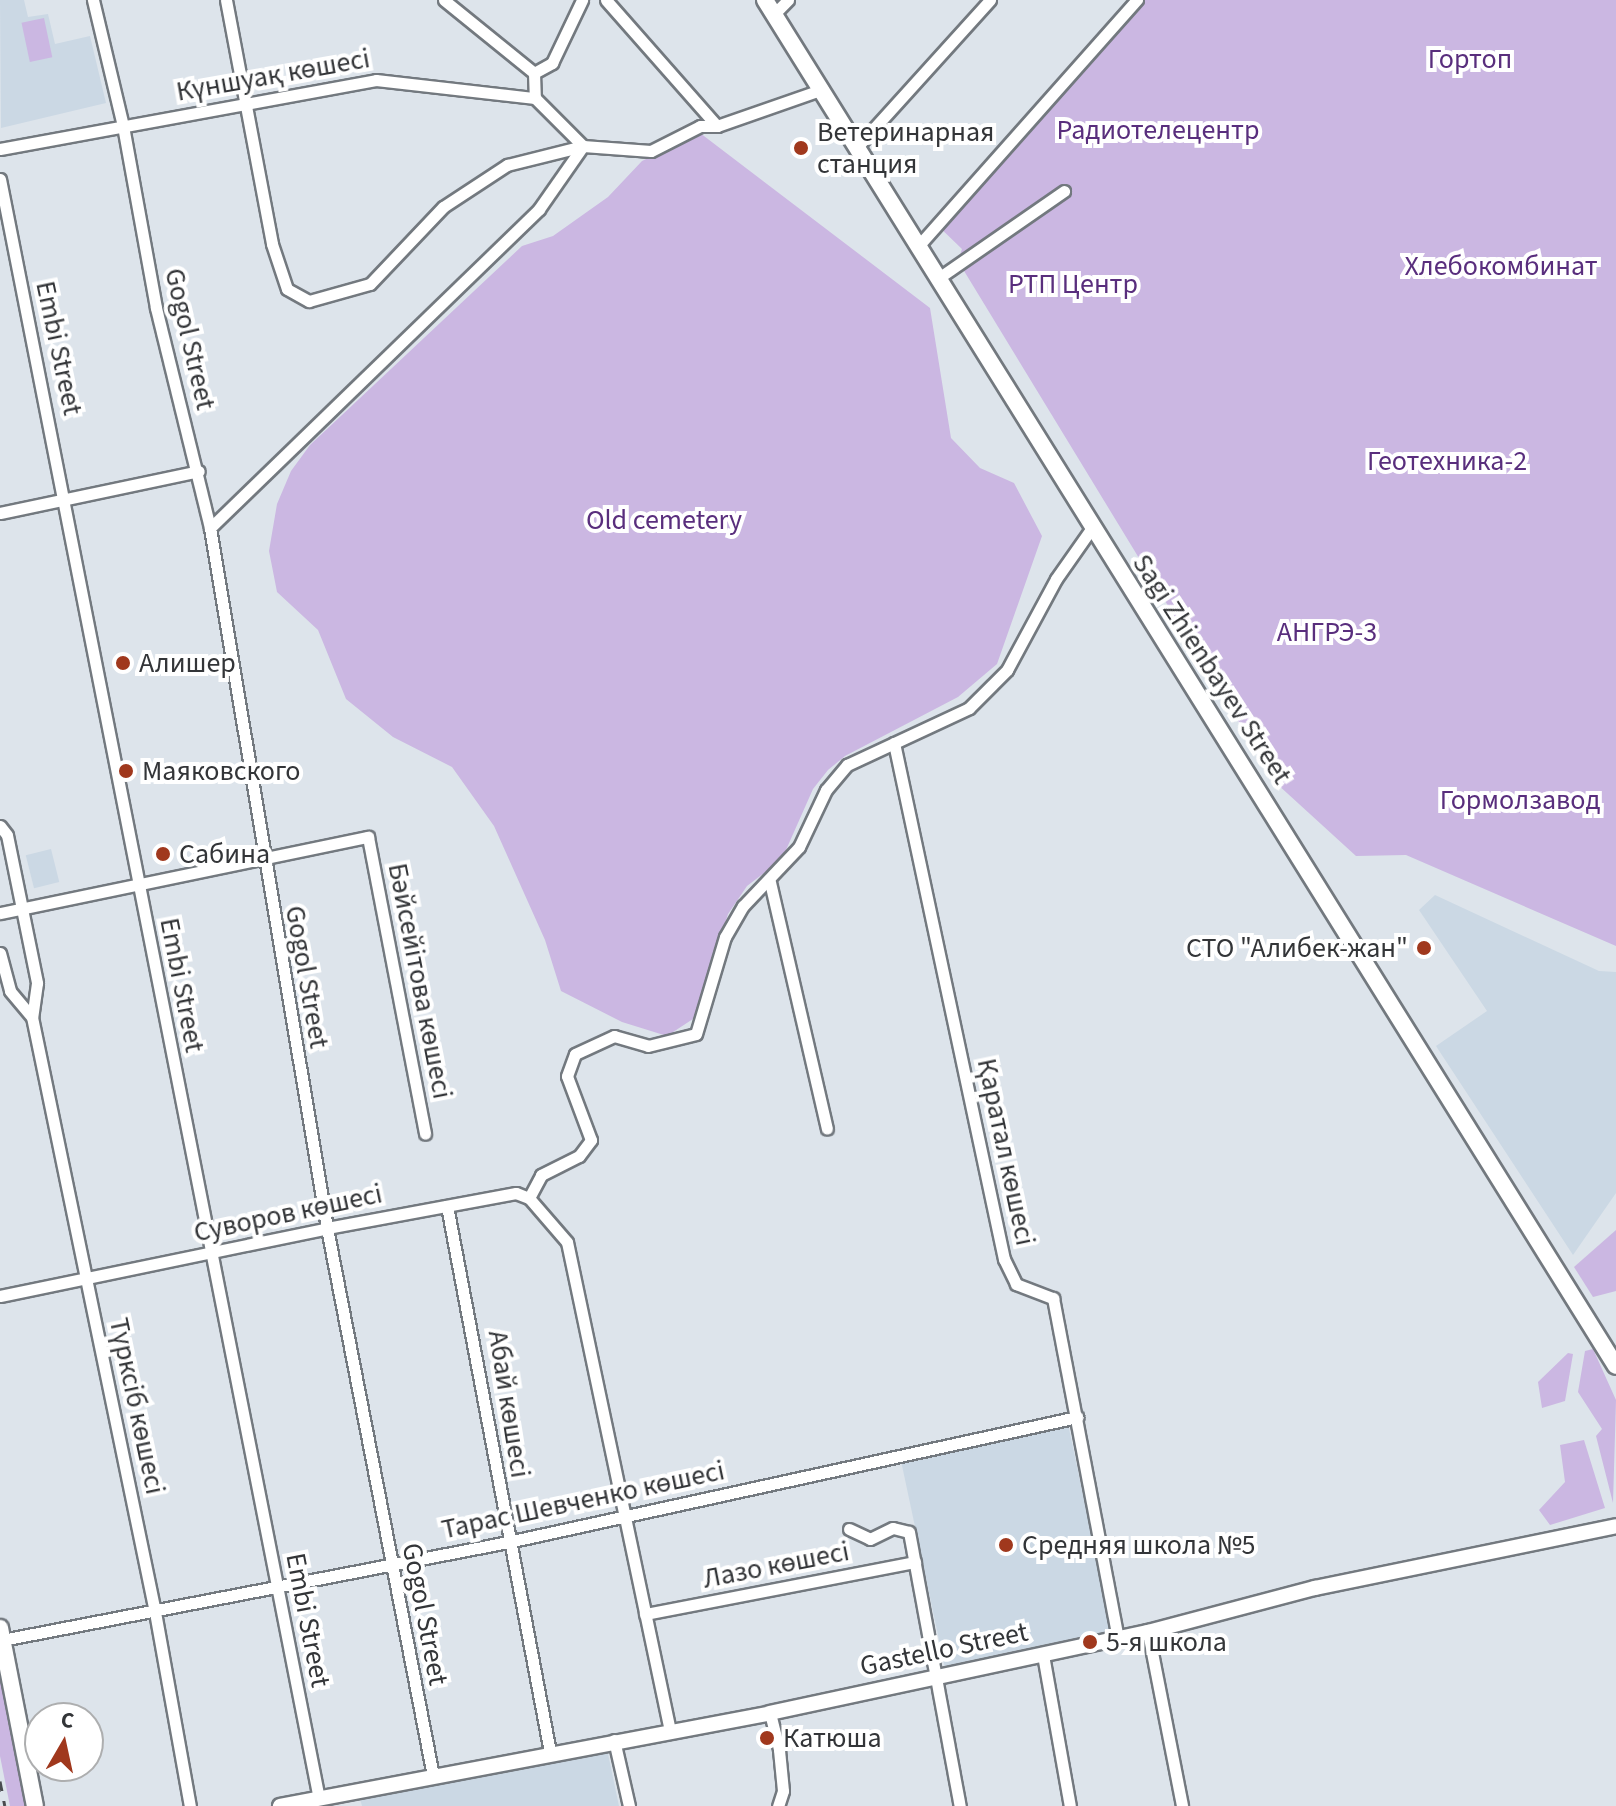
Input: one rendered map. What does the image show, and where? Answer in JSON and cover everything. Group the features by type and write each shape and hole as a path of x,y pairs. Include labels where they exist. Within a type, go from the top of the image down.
{"main road":[{"name":"Sagi Zhienbayev Street","path":"776,4 823,89 1091,529 1249,772 1333,917 1616,1366"},
{"path":"1,1634 35,1806"}],"street":[{"name":"Gogol Street","path":"93,0 123,126 156,308 199,471 210,528 261,858 327,1228 389,1562 433,1776"},
{"path":"226,0 272,244 287,289 309,301 370,284 443,207 507,165 533,155 583,146 651,151 700,126 717,126 823,89"},
{"path":"444,0 534,73 535,98 583,146"},
{"path":"534,73 552,63 582,0"},
{"path":"606,0 717,126"},
{"path":"858,146 990,0"},
{"path":"920,244 1137,0"},
{"name":"Күншуақ көшесі","path":"0,149 376,80 535,98"},
{"path":"210,528 533,215 583,146"},
{"name":"Embi Street","path":"0,179 66,498 209,1254 319,1799"},
{"path":"940,277 1064,191"},
{"path":"0,513 199,471"},
{"path":"670,1729 567,1242 529,1198 541,1175 579,1156 591,1140 567,1076 575,1054 614,1036 648,1046 696,1034 725,937 743,906 770,882 799,847 826,790 847,765 969,708 1007,670 1056,579 1091,529"},
{"name":"Қаратал көшесі","path":"894,743 1004,1259 1016,1284 1053,1298 1118,1639"},
{"name":"Түрксіб көшесі","path":"0,826 22,908 37,983 32,1017 155,1612 190,1806"},
{"name":"Бәйсейітова көшесі","path":"261,858 368,837 425,1134"},
{"path":"0,913 261,858"},
{"path":"770,882 827,1128"},
{"name":"Түрксіб көшесі","path":"0,953 10,991 32,1017"},
{"name":"Суворов көшесі","path":"0,1296 327,1228 516,1193 529,1198"},
{"name":"Абай көшесі","path":"447,1206 474,1333 508,1542 550,1752"},
{"name":"Тарас Шевченко көшесі","path":"1,1634 155,1612 389,1562 508,1542 1077,1417"},
{"name":"Gastello Street","path":"280,1806 670,1729 770,1713 1118,1639 1315,1588 1616,1526"},
{"name":"Лазо көшесі","path":"849,1529 870,1539 893,1528 909,1532 960,1806"},
{"name":"Лазо көшесі","path":"645,1614 915,1562"},
{"path":"1148,1632 1182,1806"},
{"path":"1043,1655 1070,1806"},
{"path":"770,1713 782,1778 778,1806"},
{"path":"614,1740 629,1806"}],"shaded area":[{"path":"0,0 24,0 28,17 48,14 55,44 90,36 106,103 1,128"},
{"path":"51,849 59,882 34,888 26,855"},
{"path":"1435,895 1599,971 1616,972 1616,1193 1573,1255 1436,1046 1487,1011 1419,910"},
{"name":"Средняя школа №5","path":"1068,1424 1112,1630 945,1666 901,1460"},
{"path":"607,1749 619,1806 362,1806 360,1799"}],"green space":[{"path":"1130,0 1616,0 1616,946 1406,855 1356,856 1276,783 958,261 962,249 933,221"},
{"path":"44,18 52,57 30,62 22,23"},
{"name":"Old cemetery","path":"700,133 930,308 951,438 980,468 1014,483 1042,536 997,664 958,697 845,756 828,770 813,789 782,859 747,886 728,914 696,1017 667,1036 622,1022 561,991 545,940 494,826 452,767 393,737 346,699 318,630 277,592 269,551 277,504 291,471 310,445 522,246 553,236 608,197 642,161"},
{"path":"1616,1230 1616,1291 1593,1297 1574,1267"},
{"path":"1593,1349 1616,1400 1613,1503 1596,1436 1602,1429 1578,1392 1585,1351"},
{"path":"1568,1353 1573,1354 1565,1401 1542,1408 1538,1382"},
{"path":"1584,1440 1605,1508 1550,1525 1539,1510 1565,1482 1560,1445"},
{"path":"0,1677 25,1806 10,1806 0,1756"}],"railway":[{"path":"0,1781 5,1806"}],"place":[{"name":"Ветеринарная станция","path":"801,148"},
{"name":"Алишер","path":"123,663"},
{"name":"Маяковского","path":"126,771"},
{"name":"Сабина","path":"163,854"},
{"name":"СТО \"Алибек-жан\"","path":"1424,948"},
{"name":"Средняя школа №5","path":"1006,1545"},
{"name":"5-я школа","path":"1090,1642"},
{"name":"Катюша","path":"767,1738"}],"park label":[{"name":"Гортоп","path":"1470,59"},
{"name":"Радиотелецентр","path":"1158,130"},
{"name":"Хлебокомбинат","path":"1501,266"},
{"name":"РТП Центр","path":"1073,284"},
{"name":"Геотехника-2","path":"1447,461"},
{"name":"АНГРЭ-3","path":"1327,632"},
{"name":"Гормолзавод","path":"1520,800"}]}
